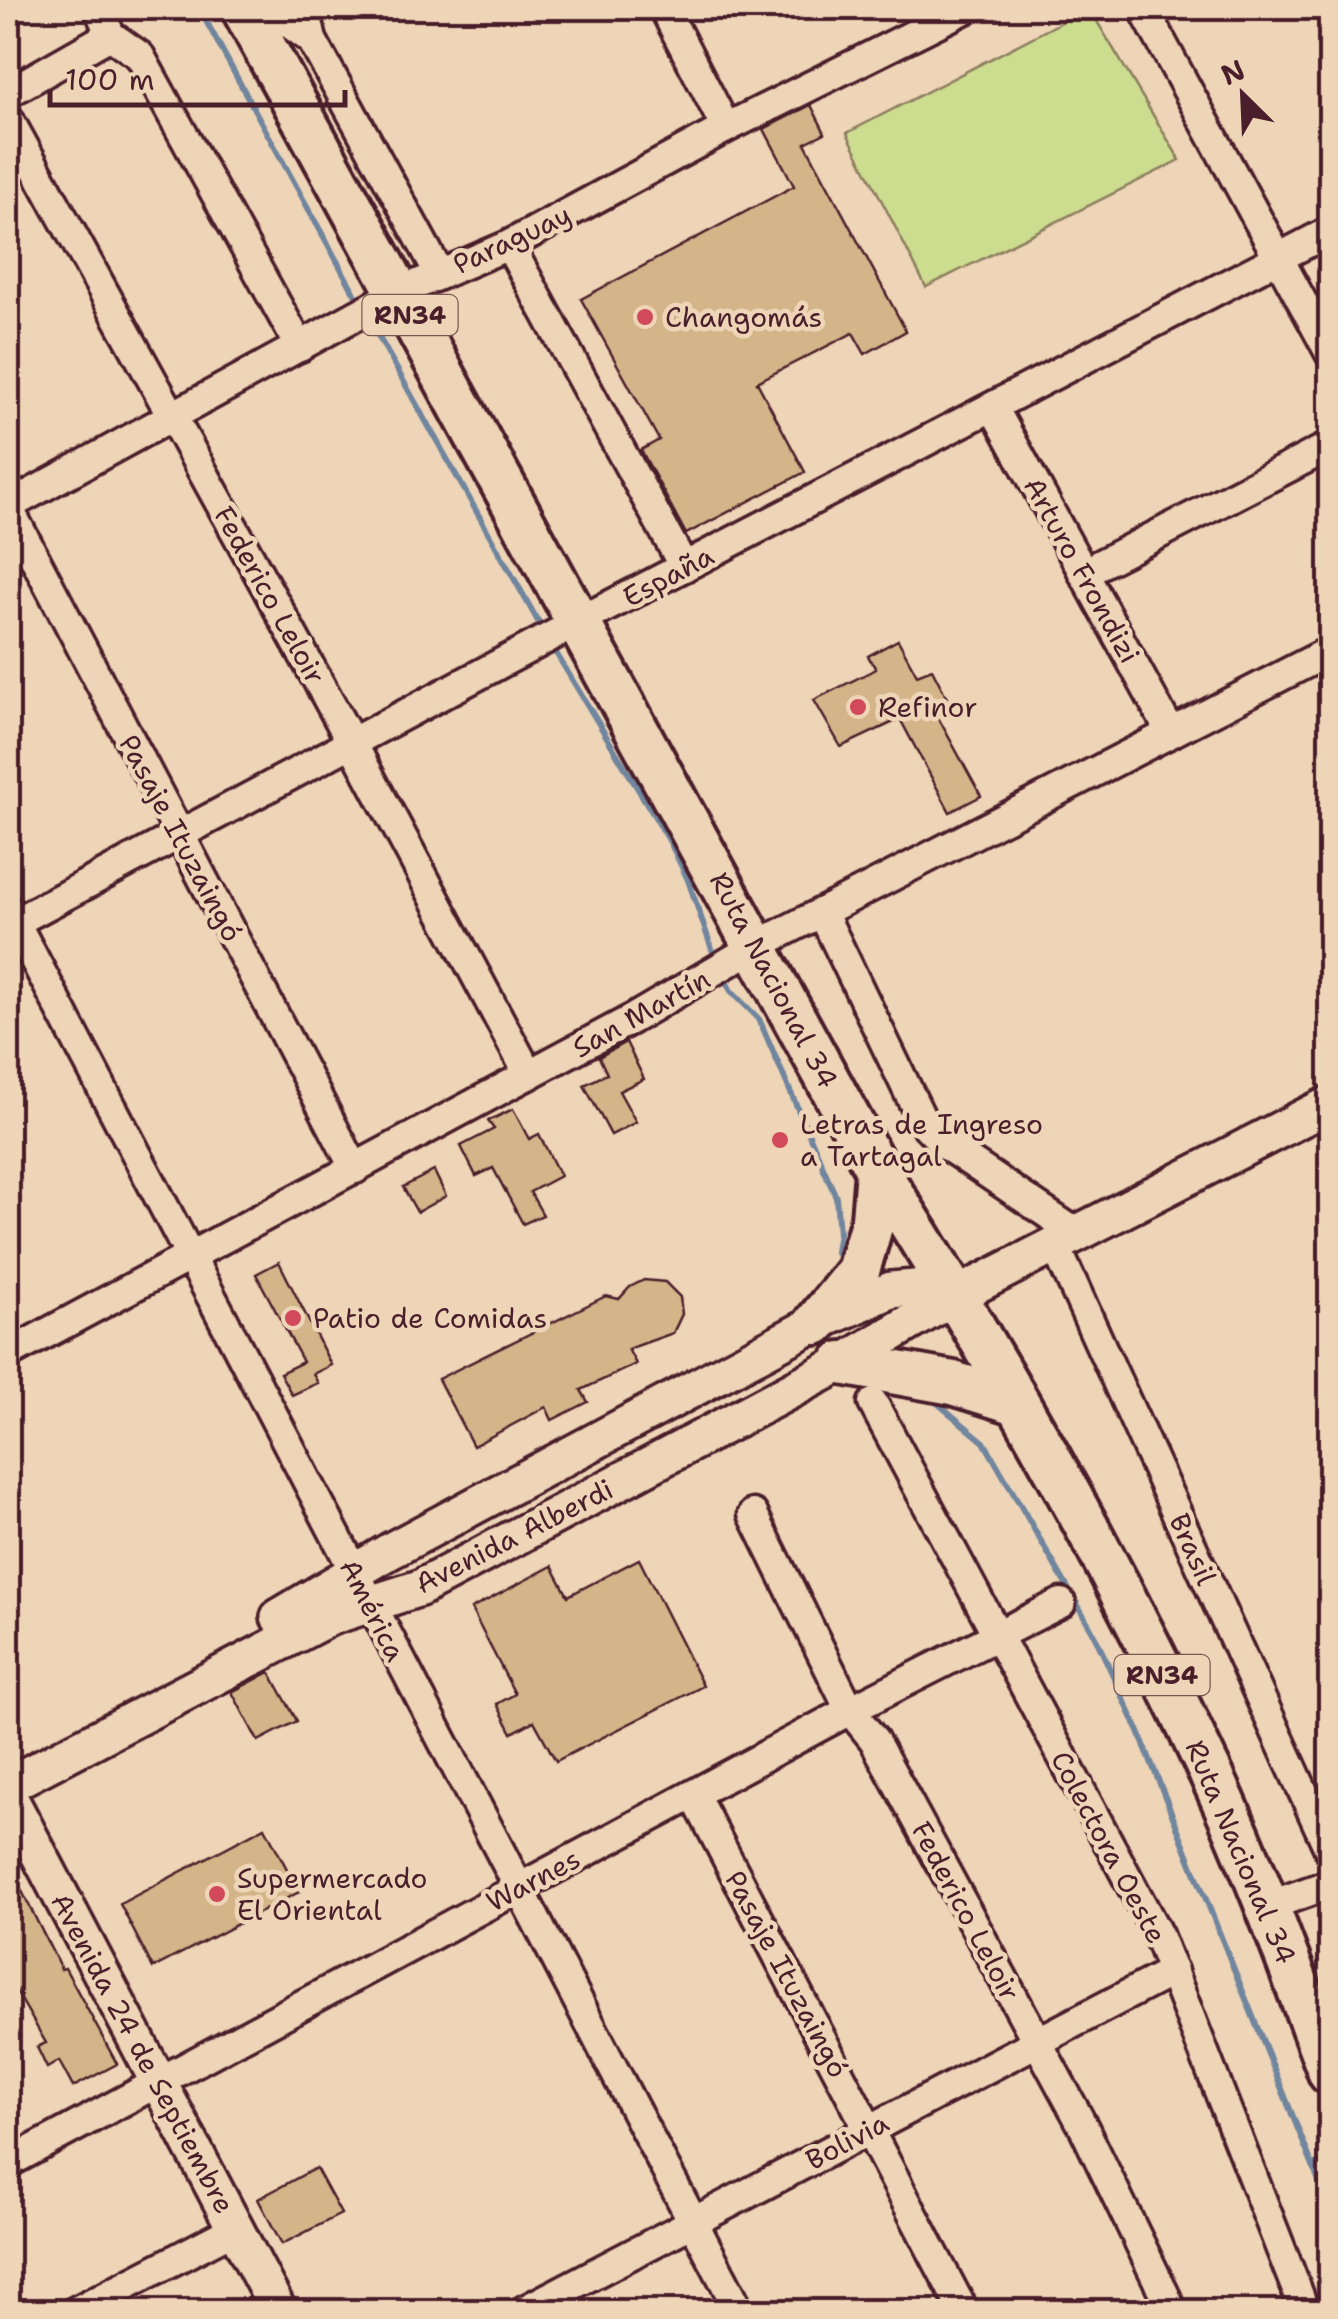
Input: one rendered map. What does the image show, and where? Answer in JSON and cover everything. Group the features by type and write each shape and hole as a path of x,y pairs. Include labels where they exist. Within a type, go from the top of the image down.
{"highway":[{"name":"Ruta Nacional 34","path":"243,8 346,199 375,305 558,633 756,946 877,1170 957,1295 1058,1476 1214,1779 1268,1906 1330,2073"},
{"path":"816,1324 858,1271 873,1219 877,1170"},
{"path":"842,1363 952,1383 1014,1402"}],"main road":[{"name":"Avenida Alberdi","path":"8,1758 308,1602 362,1588 420,1588 842,1363 957,1295 1330,1104"},
{"name":"Avenida Alberdi","path":"8,1785 330,1617 362,1588 689,1391 816,1324 890,1290 916,1288 957,1295"},
{"path":"689,1391 709,1400 716,1412 710,1433"},
{"name":"Avenida 24 de Septiembre","path":"8,1794 280,2312"}],"street":[{"path":"99,8 110,35 140,56 300,347"},
{"path":"268,8 312,40"},
{"path":"305,8 312,40 439,273"},
{"path":"664,8 726,128"},
{"name":"Paraguay","path":"8,507 375,305 508,245 931,16 967,8"},
{"path":"1142,8 1330,354"},
{"path":"8,93 110,35"},
{"name":"Federico Leloir","path":"8,118 352,743 529,1075"},
{"path":"346,199 391,189"},
{"name":"España","path":"10,919 179,835 1330,231"},
{"path":"508,245 684,567"},
{"name":"Arturo Frondizi","path":"993,407 1172,734"},
{"path":"1083,573 1330,446"},
{"name":"Pasaje Ituzaingó","path":"8,507 355,1169"},
{"name":"San Martín","path":"8,1354 529,1075 756,946 1330,651"},
{"path":"822,912 923,1122 1068,1241"},
{"name":"América","path":"10,919 192,1257 516,1889 740,2312"},
{"name":"Brasil","path":"1068,1241 1330,1851"},
{"name":"Colectora Oeste","path":"872,1403 1158,1934 1302,2307"},
{"name":"Federico Leloir","path":"753,1514 850,1710 874,1740 1084,2128 1172,2312"},
{"name":"Warnes","path":"8,2163 850,1710 1061,1603"},
{"name":"Pasaje Ituzaingó","path":"694,1795 964,2312"},
{"path":"1268,1906 1330,1884"},
{"name":"Bolivia","path":"521,2312 1172,1971"},
{"path":"74,2312 236,2228"}],"green space":[{"path":"1089,8 1180,160 926,287 847,133"}],"building":[{"path":"811,105 825,133 805,143 906,331 865,354 853,333 757,382 805,472 686,534 641,450 659,440 581,299 794,186 764,129"},
{"path":"898,640 917,675 932,669 949,702 934,710 981,796 950,812 900,719 841,747 814,700 876,669 868,656"},
{"path":"626,1042 644,1079 619,1091 636,1122 611,1135 584,1085 607,1074 599,1057"},
{"path":"513,1109 529,1139 539,1134 560,1176 530,1192 543,1215 523,1224 493,1168 476,1176 461,1146 494,1129 488,1121"},
{"path":"434,1171 446,1196 417,1212 403,1187"},
{"name":"Patio de Comidas","path":"279,1262 331,1365 313,1374 318,1383 292,1395 280,1373 303,1362 256,1274"},
{"path":"644,1280 665,1282 680,1297 682,1314 673,1333 628,1349 636,1364 581,1390 588,1402 552,1420 546,1407 473,1446 438,1379 606,1296 619,1299"},
{"path":"639,1559 703,1686 556,1761 534,1721 512,1733 497,1704 515,1694 471,1609 552,1566 568,1596"},
{"path":"270,1672 297,1721 258,1741 232,1692"},
{"name":"Supermercado El Oriental","path":"265,1827 299,1892 153,1968 120,1904"},
{"path":"8,1863 61,1969 65,1968 117,2064 73,2087 59,2061 47,2068 37,2047 46,2043 8,1977"},
{"path":"316,2168 341,2214 282,2244 258,2199"}],"waterway":[{"path":"199,8 361,305"},
{"path":"367,316 544,632"},
{"path":"550,643 670,842 688,880 715,958"},
{"path":"722,974 731,991 759,1019 836,1197 836,1252"},
{"path":"930,1397 984,1442 1092,1630 1139,1732 1330,2209"},
{"path":"1316,2165 1330,2162"}],"place":[{"name":"Changomás","path":"645,317"},
{"name":"Refinor","path":"858,707"},
{"name":"Letras de Ingreso a Tartagal","path":"780,1140"},
{"name":"Patio de Comidas","path":"293,1318"},
{"name":"Supermercado El Oriental","path":"217,1894"}]}
